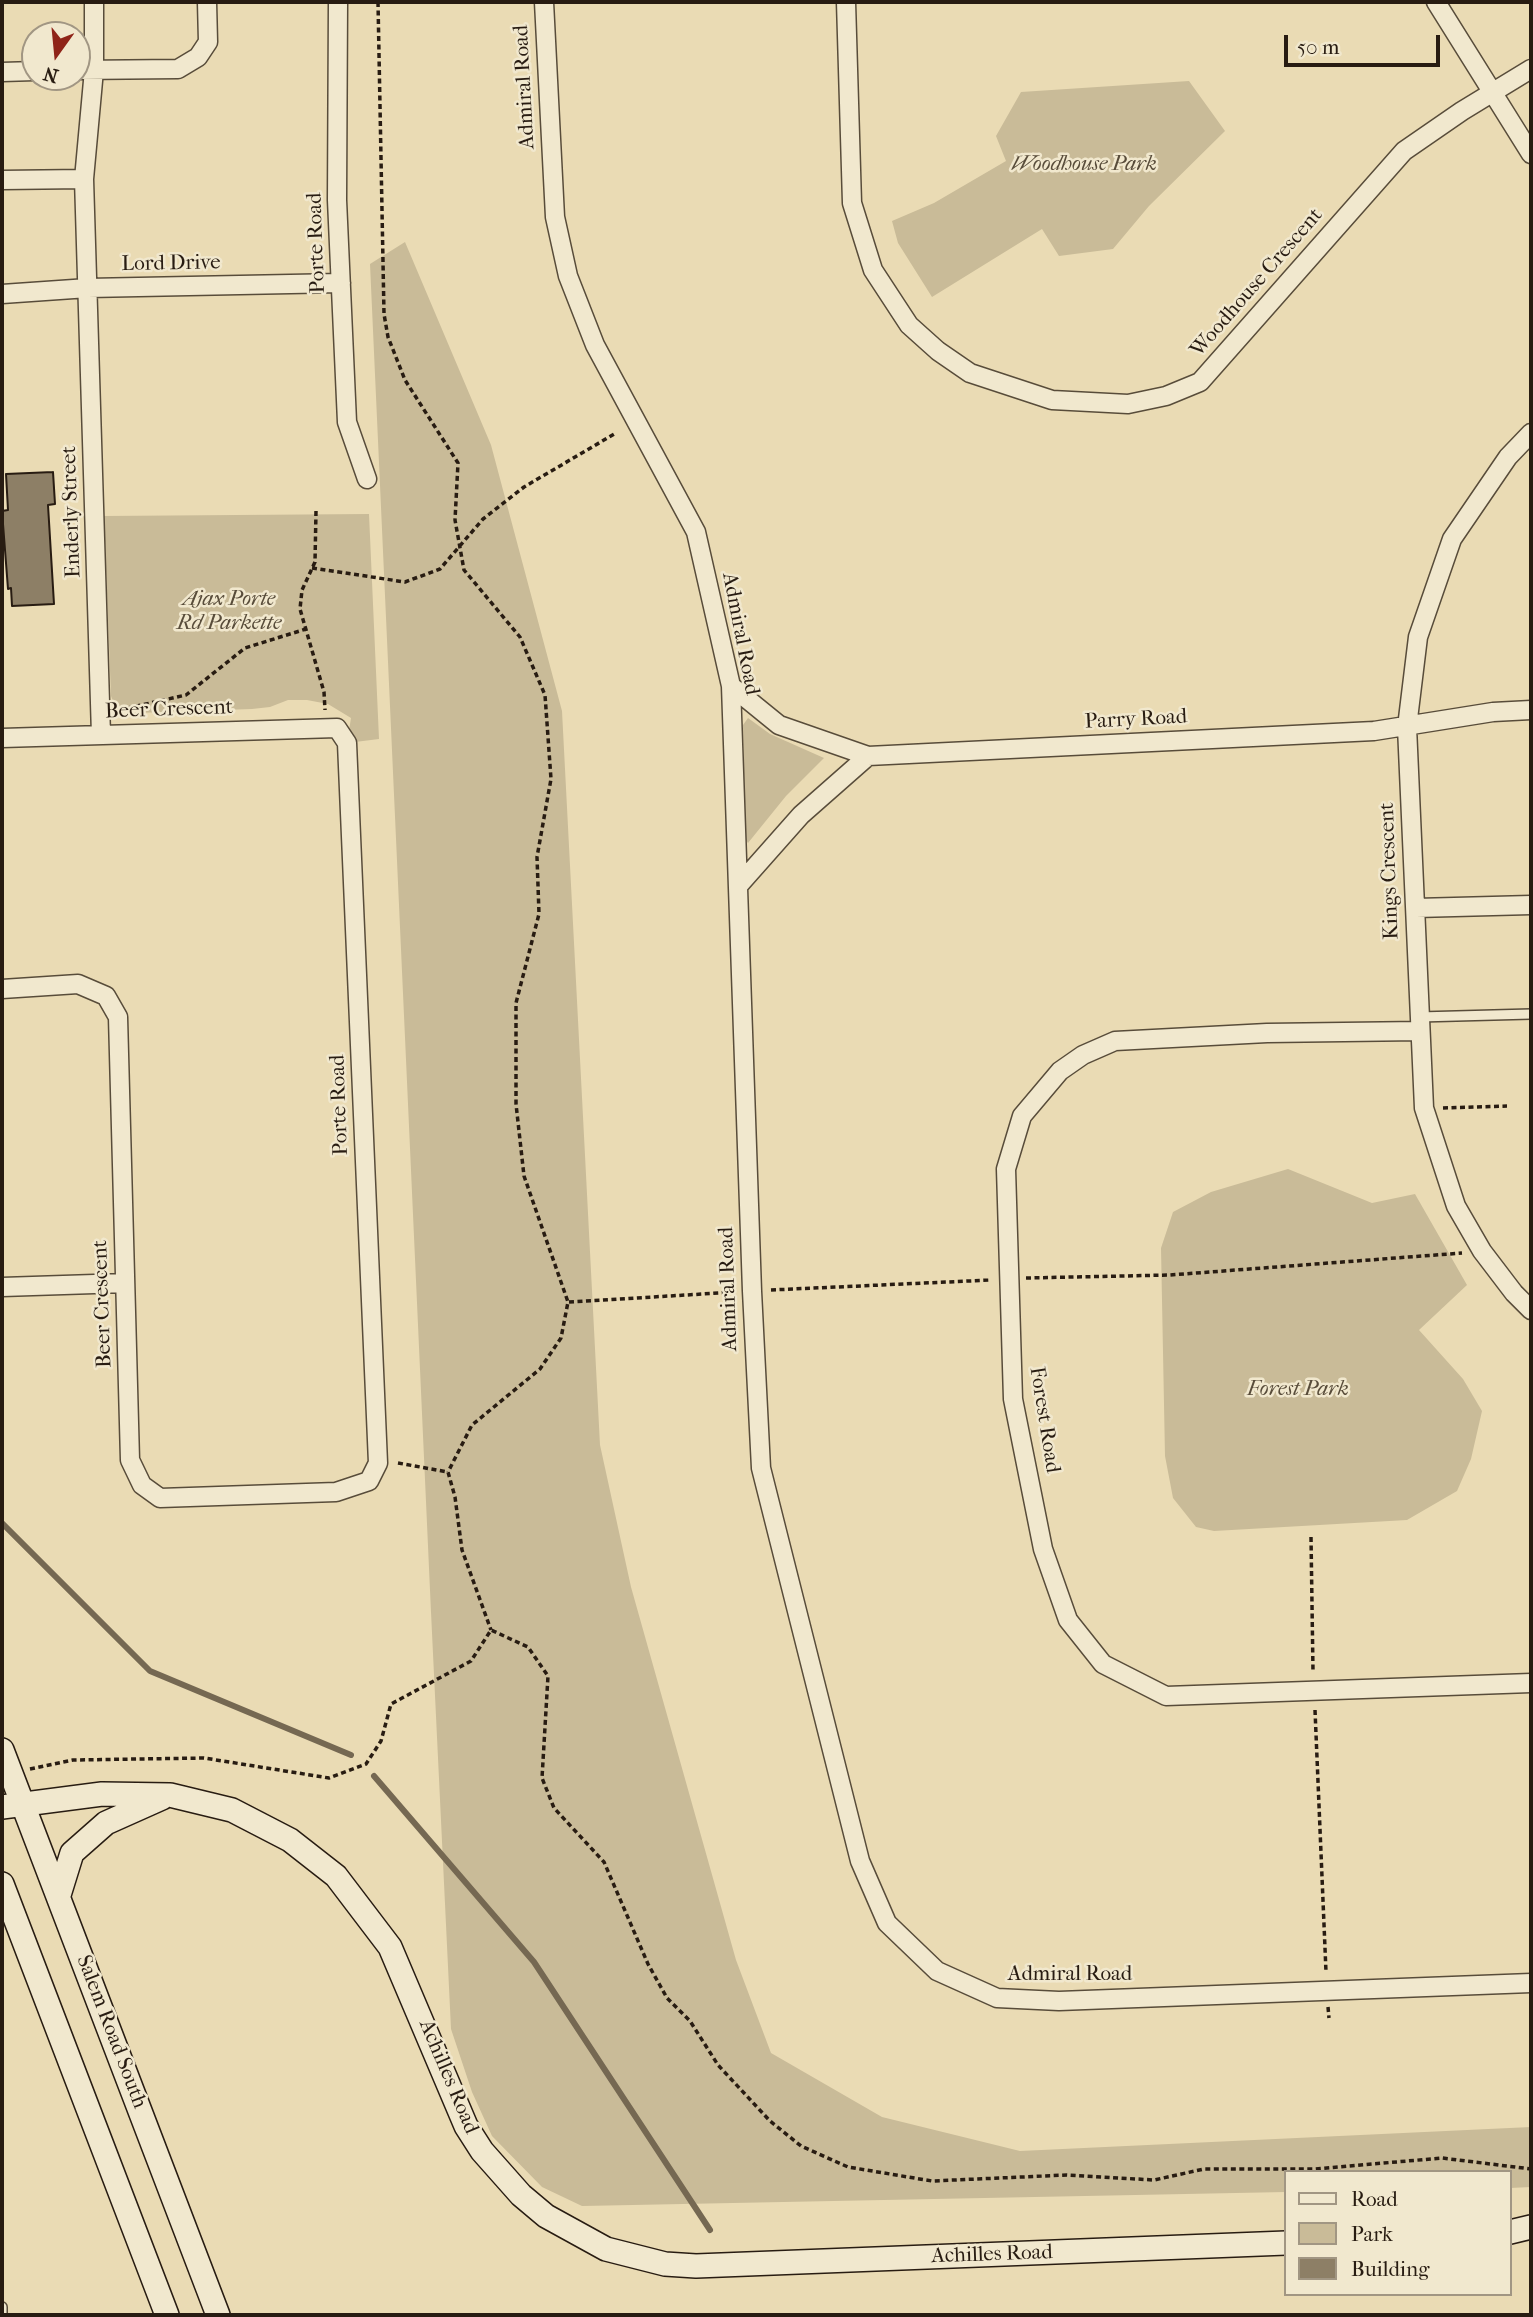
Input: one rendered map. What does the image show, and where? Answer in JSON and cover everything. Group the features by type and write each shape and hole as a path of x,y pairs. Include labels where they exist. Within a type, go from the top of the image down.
{"street":[{"name":"Enderly Street","path":"91,25 94,2"},
{"path":"91,70 178,69 198,57 208,42 207,2"},
{"name":"Porte Road","path":"338,2 337,200 347,422 366,479"},
{"name":"Admiral Road","path":"544,2 555,217 568,276 596,345 696,532 731,686 751,1291 761,1468 860,1861 887,1923 937,1971 997,1998 1059,2001 1531,1983"},
{"name":"Woodhouse Crescent","path":"846,2 852,203 873,270 909,325 938,351 970,373 1052,400 1128,404 1166,396 1200,382 1404,151 1531,69"},
{"path":"1436,2 1531,154"},
{"path":"2,72 21,71"},
{"name":"Enderly Street","path":"85,91 84,179 101,735"},
{"path":"2,180 84,179"},
{"name":"Lord Drive","path":"2,294 88,288 341,283"},
{"name":"Kings Crescent","path":"1531,433 1508,457 1452,539 1418,637 1407,727 1424,1108 1456,1206 1482,1251 1514,1293 1531,1310"},
{"name":"Parry Road","path":"731,686 779,725 868,756 1374,731 1493,712 1531,710"},
{"name":"Porte Road","path":"337,728 346,743 378,1463 369,1481"},
{"name":"Beer Crescent","path":"2,738 337,728"},
{"path":"738,885 801,815 868,756"},
{"path":"1416,908 1531,905"},
{"name":"Beer Crescent","path":"2,989 78,984 106,996 118,1017 130,1460 142,1485 160,1498 335,1492 369,1481"},
{"name":"Forest Road","path":"1419,1024 1115,1041 1083,1055 1060,1071 1022,1116 1011,1144 1006,1169 1013,1399 1043,1549 1068,1620 1104,1664 1166,1696 1531,1683"},
{"path":"2,1287 125,1283"},
{"name":"Salem Road South","path":"2,1751 13,1805 58,1895 218,2315"},
{"name":"Achilles Road","path":"13,1805 102,1794 170,1795 232,1810 290,1840 335,1876 390,1947 467,2126 482,2151 521,2195 546,2216 606,2249 655,2262 696,2266 1284,2243"},
{"path":"58,1895 72,1853 80,1845 106,1823 170,1795"},
{"path":"2,1884 167,2315"},
{"path":"1512,2233 1531,2227"},
{"path":"1512,2234 1531,2239"}],"lane":[{"path":"1419,1024 1531,1014"},
{"path":"2,2307 2,2314"}],"path":[{"path":"377,2 384,314 388,337 405,380 458,463 455,520 464,570 520,637 545,695 551,779 537,857 539,914 516,1003 516,1104 524,1176 568,1303 561,1338 540,1369 472,1424 448,1472 455,1497 461,1550 491,1630 528,1647 548,1676 542,1778 554,1808 604,1862 648,1964 667,1998 690,2021 718,2065 770,2121 801,2146 848,2167 932,2181 1067,2175 1154,2180 1204,2169 1315,2169 1442,2158 1531,2169"},
{"path":"312,568 405,582 440,569 483,519 524,487 616,433"},
{"path":"316,511 312,568 302,590 300,609 324,692 325,710"},
{"path":"100,711 126,710 134,705 186,695 245,648 306,629"},
{"path":"1424,1108 1507,1106"},
{"path":"568,1303 751,1291 1009,1279 1170,1275 1341,1259 1482,1251"},
{"path":"398,1463 448,1472"},
{"path":"1311,1537 1314,1691 1329,2018"},
{"path":"29,1769 73,1760 204,1758 329,1779 366,1764 381,1741 391,1704 471,1661 491,1630"}],"green space":[{"name":"Woodhouse Park","path":"1189,81 1225,131 1149,206 1113,249 1059,256 1042,229 932,297 898,243 892,221 934,203 1006,161 996,136 1021,92"},
{"path":"405,242 491,445 562,711 600,1445 631,1587 736,1960 771,2053 882,2117 1020,2151 1531,2127 1531,2187 1512,2188 1512,2170 1284,2170 1284,2192 582,2206 542,2187 492,2136 472,2092 451,2029 370,264"},
{"name":"Ajax Porte Rd Parkette","path":"369,514 379,739 347,743 351,718 328,704 307,700 288,700 270,707 252,709 135,713 124,712 114,704 111,696 104,516"},
{"path":"748,718 770,734 824,758 786,796 748,843 745,839 743,725"},
{"name":"Forest Park","path":"1288,1169 1372,1203 1415,1194 1467,1285 1419,1330 1463,1379 1482,1411 1471,1459 1457,1491 1407,1520 1214,1531 1196,1527 1173,1498 1165,1456 1161,1248 1173,1212 1211,1192"}],"building":[{"path":"53,472 55,504 48,505 54,604 12,606 11,588 8,589 2,511 8,510 6,474"}],"waterway":[{"path":"2,1523 150,1671 351,1755"},
{"path":"374,1776 534,1962 710,2230"}]}
